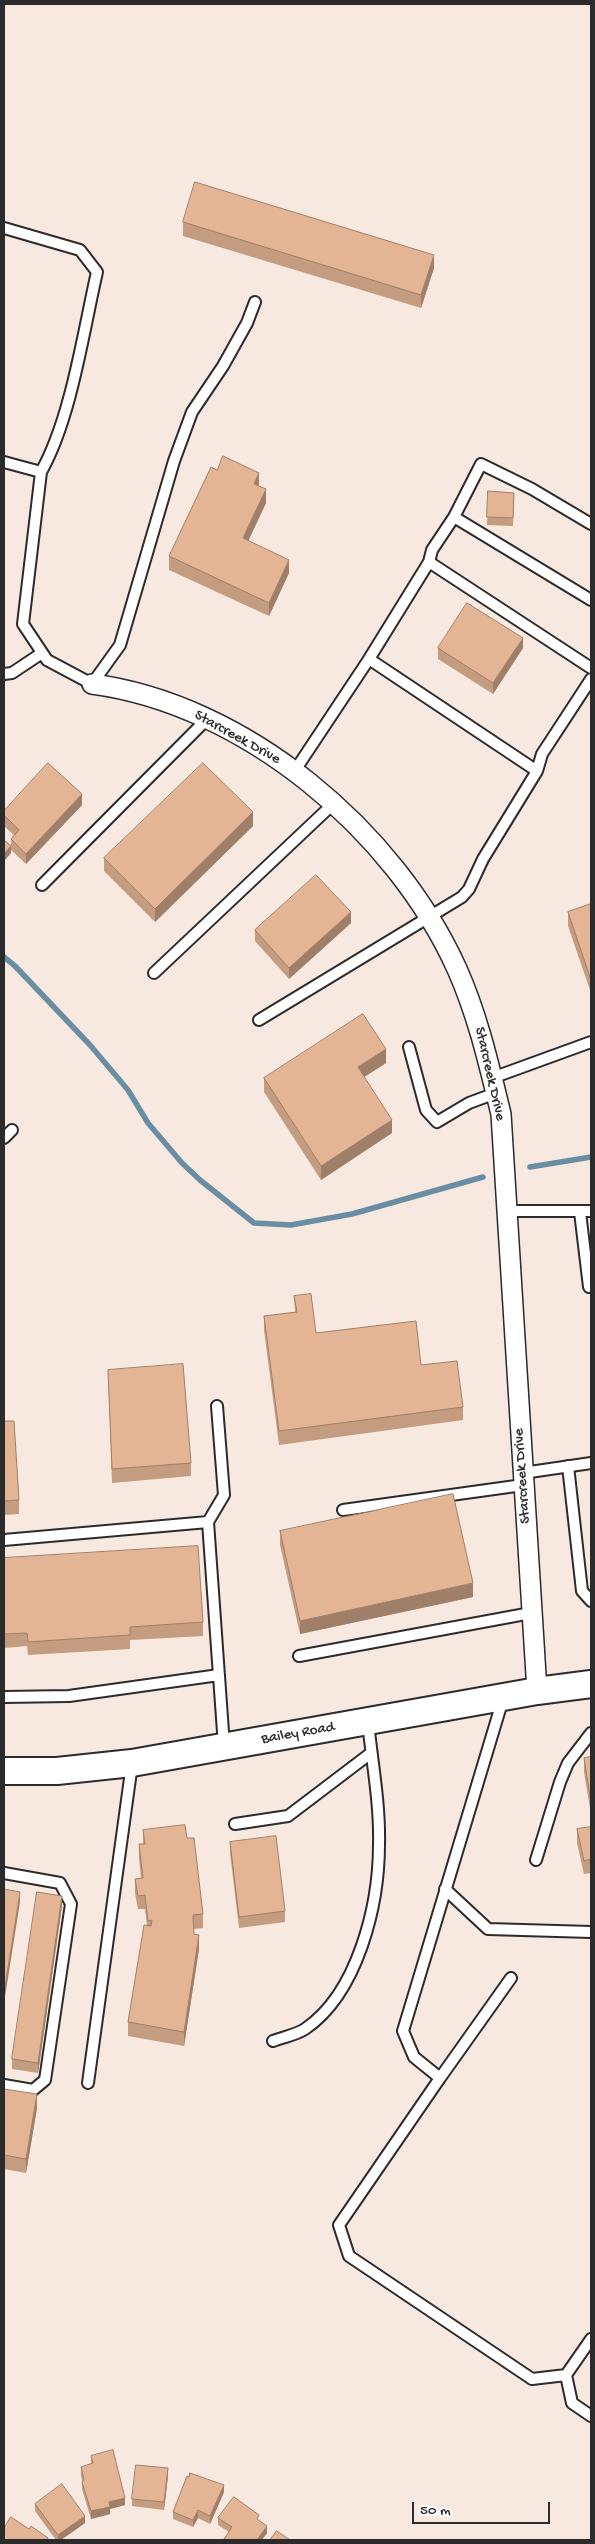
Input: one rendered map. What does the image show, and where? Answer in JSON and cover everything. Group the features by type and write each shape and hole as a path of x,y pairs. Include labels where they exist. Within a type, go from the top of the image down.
{"street":[{"name":"Starcreek Drive","path":"92,684 142,694 207,719 263,749 294,772 333,804 364,834 404,880 429,919 457,969 481,1033 501,1114 537,1691"},
{"name":"Bailey Road","path":"4,1771 57,1771 132,1763 537,1691 591,1684"}],"lane":[{"path":"4,228 80,250 97,272 64,415 48,460 41,472 23,624 48,660 92,684 120,645 166,488 192,412 224,366 247,323 255,302"},
{"path":"4,462 41,472"},
{"path":"294,772 369,659 429,562 432,550 454,517 481,464 532,489 591,524"},
{"path":"454,517 591,600"},
{"path":"429,562 591,668"},
{"path":"4,674 12,673 42,653"},
{"path":"369,659 537,771"},
{"path":"258,1020 429,919 462,897 469,889 482,859 537,771 542,754 591,679"},
{"path":"42,885 207,719"},
{"path":"154,973 333,804"},
{"path":"409,1047 426,1110 437,1122 494,1085 591,1042"},
{"path":"4,1138 12,1130"},
{"path":"507,1211 591,1211"},
{"path":"580,1212 590,1287"},
{"path":"218,1406 224,1495 208,1522 224,1747"},
{"path":"343,1510 523,1479 568,1466 591,1464"},
{"path":"568,1466 582,1591 591,1601"},
{"path":"4,1540 208,1522"},
{"path":"299,1656 531,1614"},
{"path":"4,1697 69,1696 219,1674"},
{"path":"440,2078 414,2057 403,2031 503,1698"},
{"path":"273,2041 303,2030 324,2013 343,1990 358,1954 374,1900 380,1845 368,1721"},
{"path":"536,1860 560,1782 568,1763 591,1733"},
{"path":"235,1824 288,1816 372,1753"},
{"path":"88,2083 132,1763"},
{"path":"4,1873 60,1883 71,1904 45,2080 33,2090 4,2085"},
{"path":"445,1890 488,1929 591,1932"},
{"path":"511,1978 340,2225 349,2256 532,2379 566,2375"},
{"path":"591,2339 566,2375 572,2403 591,2416"}],"building":[{"path":"195,182 434,255 421,295 183,222"},
{"path":"223,456 259,473 254,484 266,489 243,538 289,560 269,603 169,556 211,467 217,470"},
{"path":"488,491 514,493 513,518 487,517"},
{"path":"467,603 523,638 493,683 438,648"},
{"path":"48,763 82,794 26,854 11,839 19,830 4,815 4,811"},
{"path":"203,763 253,812 155,909 104,858"},
{"path":"4,840 11,846 4,854"},
{"path":"316,875 351,912 289,968 255,930"},
{"path":"591,904 591,980 568,912"},
{"path":"363,1014 386,1049 358,1067 392,1120 321,1166 264,1078"},
{"path":"311,1294 316,1333 416,1321 421,1365 457,1361 463,1407 279,1431 264,1316 297,1312 294,1296"},
{"path":"183,1364 191,1463 112,1469 108,1370"},
{"path":"4,1421 14,1421 19,1500 4,1501"},
{"path":"453,1494 473,1583 300,1621 280,1531"},
{"path":"198,1546 203,1622 130,1627 130,1635 28,1642 27,1633 4,1634 4,1558"},
{"path":"591,1757 591,1802 584,1758"},
{"path":"185,1825 187,1838 194,1838 203,1914 193,1915 194,1934 199,1935 184,2032 128,2022 144,1925 151,1926 152,1920 148,1921 145,1895 138,1896 135,1879 143,1878 139,1844 145,1844 143,1830"},
{"path":"591,1827 591,1859 584,1861 577,1829"},
{"path":"276,1836 285,1911 239,1917 230,1842"},
{"path":"4,1889 20,1892 4,1993"},
{"path":"37,1892 62,1896 38,2063 12,2059"},
{"path":"4,2089 37,2094 26,2159 4,2155"},
{"path":"113,2450 125,2498 109,2502 110,2507 91,2511 82,2482 84,2480 81,2467 93,2463 91,2456"},
{"path":"136,2465 168,2468 164,2502 132,2499"},
{"path":"190,2473 224,2485 210,2516 198,2510 193,2520 173,2512 187,2476 189,2477"},
{"path":"62,2484 85,2516 58,2535 35,2504"},
{"path":"234,2497 259,2515 257,2519 267,2526 257,2540 224,2539 232,2527 218,2518"},
{"path":"11,2517 29,2529 31,2526 48,2538 47,2540 4,2540 4,2528"},
{"path":"277,2531 290,2540 270,2540"}],"waterway":[{"path":"4,957 15,966 90,1045 128,1090 148,1123 182,1163 200,1180 254,1223 291,1225 352,1214 483,1177"},
{"path":"530,1167 591,1157"}]}
